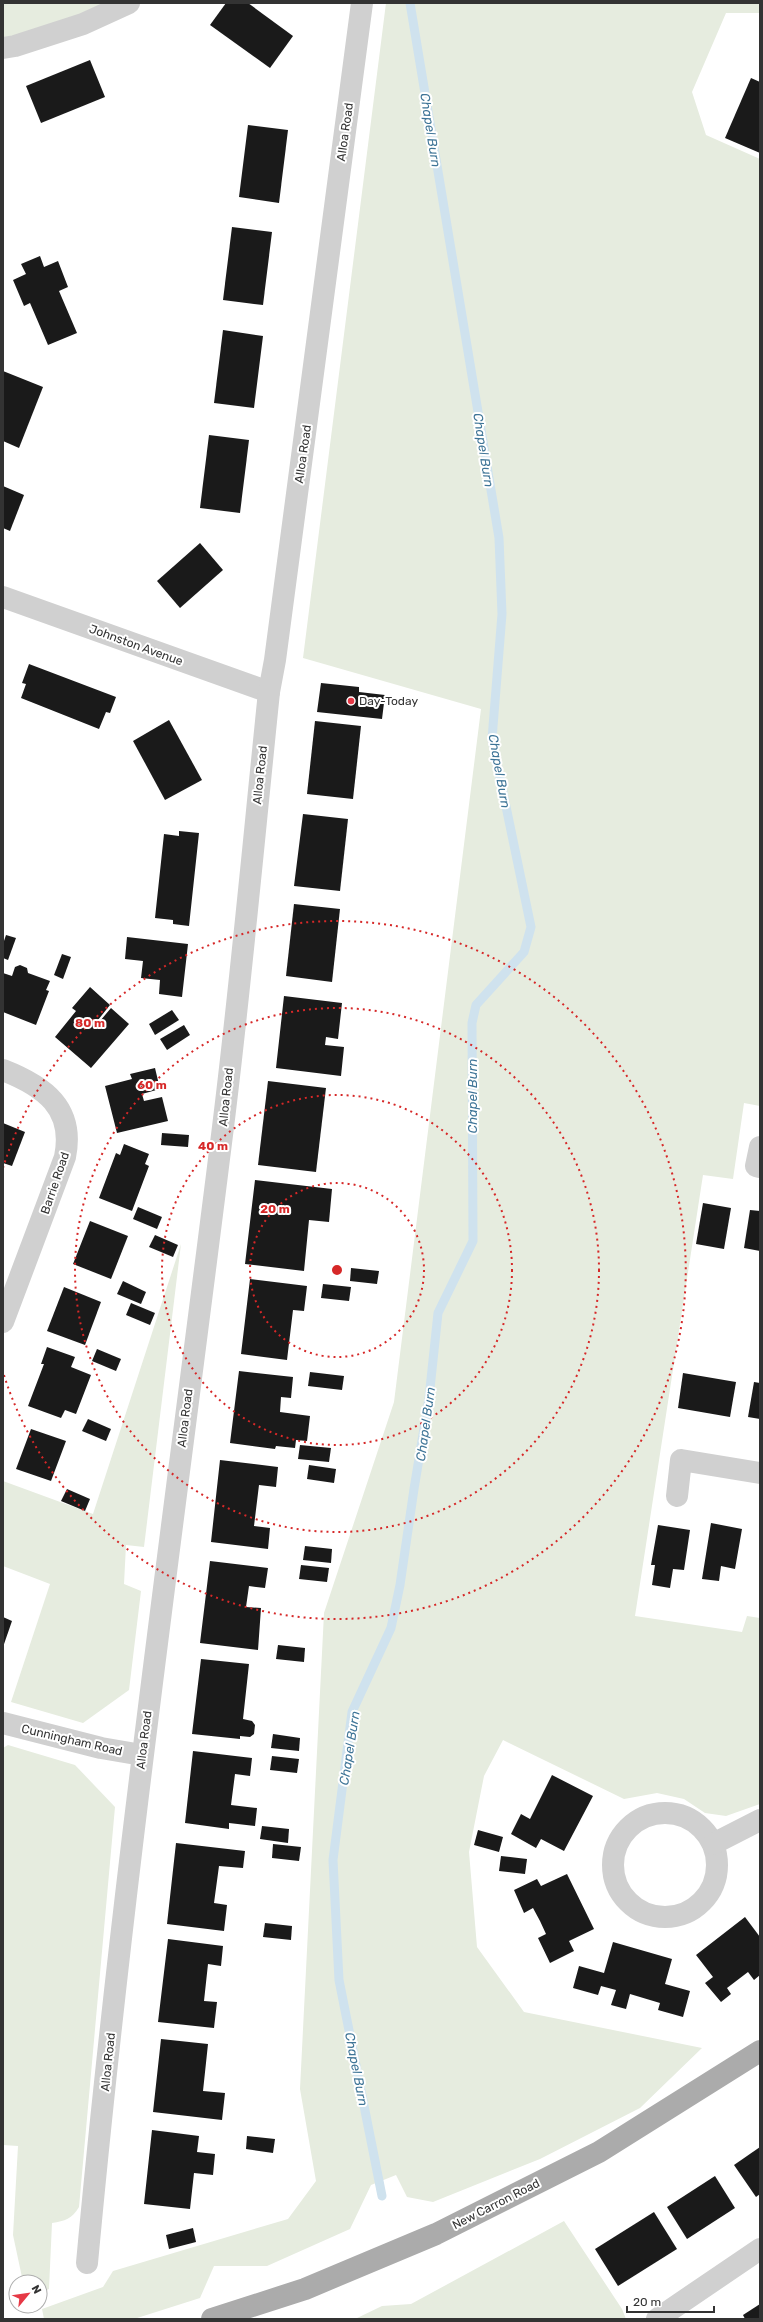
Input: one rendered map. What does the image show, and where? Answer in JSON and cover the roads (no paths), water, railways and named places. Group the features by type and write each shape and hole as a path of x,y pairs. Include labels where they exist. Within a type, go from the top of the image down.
{"main road":[{"name":"New Carron Road","path":"212,2319 305,2290 436,2234 599,2152 760,2051"}],"street":[{"path":"3,48 15,46 83,24 128,3"},
{"name":"Alloa Road","path":"87,2263 142,1755 224,1122 269,692 276,652 362,3"},
{"name":"Johnston Avenue","path":"3,597 269,692"},
{"name":"Barrie Road","path":"3,1070 41,1087 56,1102 64,1120 69,1140 65,1157 3,1322"},
{"path":"760,1147 756,1166 760,1167"},
{"path":"677,1496 681,1460 760,1473"},
{"name":"Cunningham Road","path":"3,1723 101,1748 142,1755"},
{"path":"672,1813 689,1818 704,1829 713,1844 718,1865 713,1886 701,1904 683,1915 662,1918 641,1912 625,1898 614,1880 613,1858 620,1838 634,1822 654,1814 672,1813"},
{"path":"713,1844 760,1820"},
{"path":"657,2319 760,2249"}],"waterway":[{"name":"Chapel Burn","path":"382,2196 339,1980 333,1860 352,1712 391,1628 400,1585 429,1398 438,1313 473,1241 472,1023 476,1005 524,952 531,927 492,739 502,614 499,538 410,3"}],"place":[{"name":"Day-Today","path":"351,701"}]}
